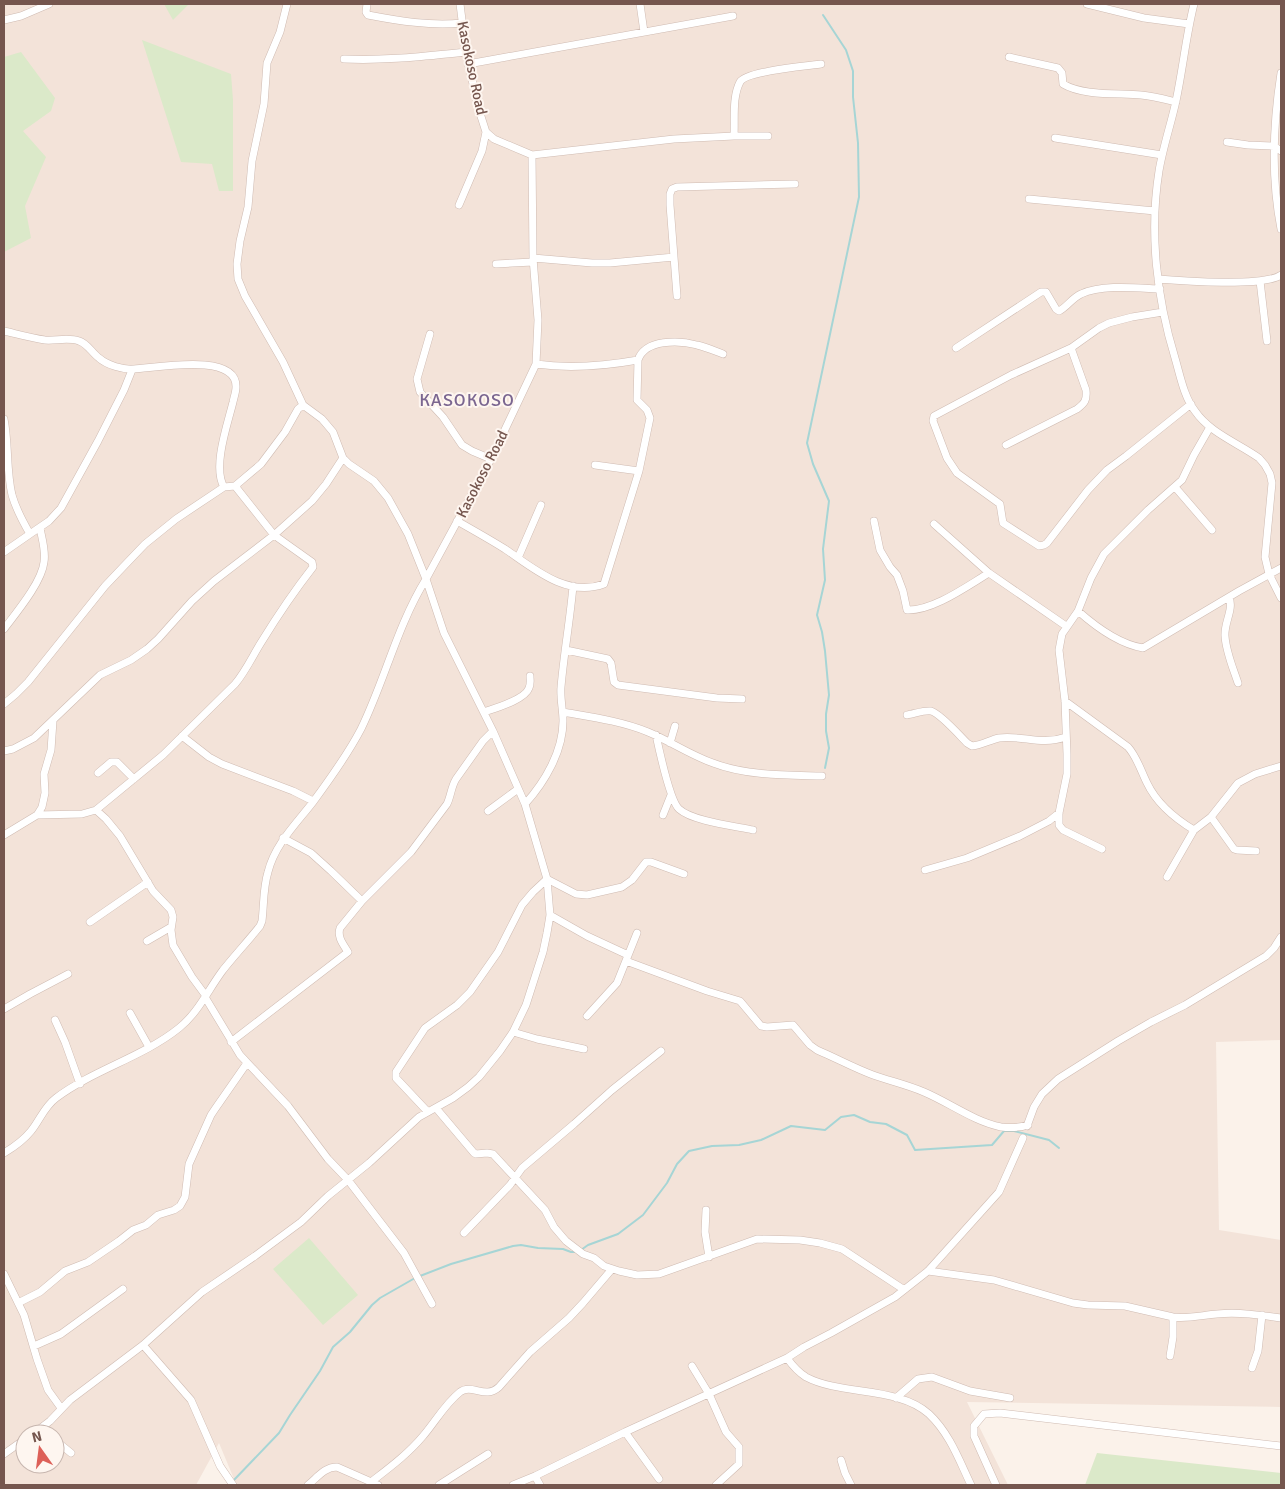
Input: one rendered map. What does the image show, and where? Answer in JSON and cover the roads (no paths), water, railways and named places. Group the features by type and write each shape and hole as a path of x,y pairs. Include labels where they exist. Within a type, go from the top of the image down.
{"street":[{"path":"4,20 21,16 49,4"},
{"path":"49,1424 60,1408 143,1345 202,1292 288,1232 419,1117 453,1098 479,1077 513,1032 526,1005 543,952 550,915 547,879 525,804 484,712 444,633 426,579 408,534 388,498 374,481 343,458 333,432 322,419 303,405 283,362 245,296 238,279 237,264 240,241 248,207 252,180 252,161 264,104 266,63 280,32 287,4"},
{"path":"367,4 366,12 368,15 405,22 444,25 462,23"},
{"name":"Kasokoso Road","path":"4,1153 25,1138 46,1108 56,1098 150,1047 178,1029 189,1018 223,971 261,924 268,871 283,838 336,770 360,731 398,636 426,579 491,459 536,364 538,312 533,260 532,155 494,139 486,132 468,64 460,4"},
{"path":"640,4 644,32"},
{"path":"1087,4 1144,18 1189,24"},
{"path":"1194,4 1176,102 1162,155 1155,211 1158,279 1169,340 1191,404 1210,427 1259,458 1270,474 1272,490 1264,558 1269,574 1281,598"},
{"path":"468,64 733,16"},
{"path":"344,59 411,58 466,52"},
{"path":"1009,56 1058,68 1062,73 1063,84 1085,91 1152,96 1176,102"},
{"path":"734,136 735,98 739,83 742,80 747,76 760,73 821,64"},
{"path":"1281,73 1274,146 1276,203 1281,229"},
{"path":"459,205 482,151 486,132"},
{"path":"532,155 674,139 768,136"},
{"path":"1055,138 1162,155"},
{"path":"1227,142 1274,146 1281,151"},
{"path":"677,296 670,205 672,189 676,187 795,184"},
{"path":"1030,199 1155,211"},
{"path":"496,264 533,260 610,263 674,257"},
{"path":"1158,279 1213,282 1260,281 1277,278 1281,275"},
{"path":"1260,281 1267,341"},
{"path":"956,348 1041,292 1046,292 1059,311 1081,294 1091,291 1114,288 1160,289"},
{"path":"1163,312 1109,323 1071,348 1011,376 934,416 933,419 947,458 956,473 1000,504 1003,523 1040,546 1046,543 1088,490 1107,470 1191,404"},
{"path":"4,331 46,340 71,339 80,341 100,359 132,370 185,365 214,366 233,374 236,387 220,462 221,482 224,487"},
{"path":"430,334 417,379 420,392 443,417 462,445 491,459"},
{"path":"457,521 555,581 573,586 595,587 604,584 640,470 650,415 637,400 638,360 640,354 652,346 666,343 684,343 698,345 723,354"},
{"path":"1006,445 1077,409 1086,401 1086,390 1071,348"},
{"path":"536,364 548,366 594,366 638,360"},
{"path":"4,552 40,528 56,515 61,508 102,434 132,370"},
{"path":"4,704 28,682 105,586 140,550 176,519 224,487 235,486 267,458 286,432 294,415 303,405"},
{"path":"4,418 12,496 30,534"},
{"path":"1102,849 1061,828 1058,821 1067,774 1065,701 1059,650 1062,634 1078,611 1104,554 1185,476 1194,455 1210,427"},
{"path":"4,751 13,749 34,738 100,676 131,660 146,649 214,581 274,536 318,495 343,458"},
{"path":"595,465 640,470"},
{"path":"37,815 82,814 96,810 163,755 244,673 262,641 313,567 312,562 274,536 235,486"},
{"path":"1175,487 1212,530"},
{"path":"518,558 541,505"},
{"path":"874,521 880,550 897,575 907,610 934,603 988,573"},
{"path":"934,524 988,573 1066,626"},
{"path":"4,629 43,570 44,553 40,528"},
{"path":"1078,611 1105,632 1131,645 1144,648 1229,596 1281,568"},
{"path":"525,804 536,792 550,768 563,733 561,689 573,586"},
{"path":"1229,596 1231,611 1225,634 1228,654 1238,683"},
{"path":"566,650 608,659 614,682 618,685 717,698 742,699"},
{"path":"484,712 517,699 526,693 530,685 530,676"},
{"path":"1065,701 1128,747 1132,751 1156,799 1179,821 1194,830"},
{"path":"907,716 931,711 972,746 999,738 1050,742 1066,737"},
{"path":"563,712 584,714 635,727 656,735 712,763 737,770 778,775 822,776"},
{"path":"4,835 37,815 42,807 44,801 44,774 51,750 53,721"},
{"path":"670,743 675,726"},
{"path":"231,1042 348,952 339,936 340,928 422,838 449,800 456,779 483,741 493,731"},
{"path":"656,735 671,795 679,810 711,822 753,830"},
{"path":"182,736 209,757 222,764 277,784 313,801"},
{"path":"98,773 111,762 117,762 134,779"},
{"path":"1167,878 1194,830 1211,818 1238,782 1255,774 1281,766"},
{"path":"488,811 518,790"},
{"path":"663,815 671,795"},
{"path":"96,810 120,836 153,891 171,910 173,917 171,926 172,940 175,950 231,1042 247,1063 288,1106 328,1159 348,1180 404,1253 432,1304"},
{"path":"925,870 967,858 1020,836 1048,821 1059,812"},
{"path":"1211,818 1234,849 1256,851"},
{"path":"283,838 311,853 362,902"},
{"path":"547,879 581,895 622,887 632,880 646,862 651,862 684,874"},
{"path":"427,1112 396,1078 396,1072 425,1028 457,1005 470,992 498,952 522,905 547,879"},
{"path":"90,922 148,882"},
{"path":"550,915 627,958 707,991 740,1000 761,1026 793,1025 810,1045 817,1050 873,1075 924,1092 970,1116 1000,1126 1018,1128 1027,1125 1034,1107 1042,1094 1058,1079 1118,1041 1185,1005 1266,956 1281,937"},
{"path":"147,941 171,926"},
{"path":"587,1016 617,983 636,933"},
{"path":"4,1009 68,974"},
{"path":"130,1013 150,1047"},
{"path":"55,1020 80,1084"},
{"path":"513,1032 584,1049"},
{"path":"464,1232 510,1185 522,1168 612,1090 661,1051"},
{"path":"18,1303 40,1292 65,1272 88,1262 133,1230 146,1225 158,1215 180,1206 185,1198 189,1164 211,1115 247,1063"},
{"path":"436,1108 474,1153 487,1152 493,1154 545,1210 562,1237 580,1252 612,1269 637,1275 659,1274 757,1239 800,1240 820,1242 842,1249 903,1289"},
{"path":"513,1485 787,1358 804,1346 894,1297 928,1272 999,1192 1023,1138"},
{"path":"706,1210 709,1257"},
{"path":"308,1485 322,1472 333,1467 337,1467 375,1484 423,1436 448,1402 462,1390 489,1392 499,1387 530,1352 578,1308 612,1269"},
{"path":"928,1272 994,1280 1074,1303 1125,1306 1180,1318 1218,1314 1262,1315 1281,1318"},
{"path":"4,1274 24,1315 36,1359 48,1390 60,1408"},
{"path":"34,1346 61,1334 123,1289"},
{"path":"1252,1368 1258,1351 1262,1315"},
{"path":"1170,1356 1173,1337 1173,1317"},
{"path":"143,1345 191,1400 220,1466 230,1482 221,1485"},
{"path":"787,1358 806,1377 908,1400 919,1406 944,1431 971,1485"},
{"path":"692,1366 709,1394 726,1432 739,1447 739,1464 716,1485"},
{"path":"896,1398 918,1379 932,1377 970,1391 1010,1398"},
{"path":"906,1389 908,1400"},
{"path":"996,1485 974,1436 974,1426 984,1414 1000,1412 1281,1446"},
{"path":"625,1432 659,1480"},
{"path":"4,1454 15,1446"},
{"path":"65,1449 70,1453"},
{"path":"439,1485 488,1454"},
{"path":"842,1460 845,1473 851,1485"},
{"path":"535,1476 540,1485"}],"waterway":[{"path":"823,15 846,50 853,71 853,97 858,143 859,197 807,443 813,464 829,501 823,549 825,580 817,615 825,651 829,695 826,714 829,748 825,768"},
{"path":"581,1250 588,1245 618,1234 643,1215 667,1183 677,1164 689,1151 712,1146 739,1145 761,1140 791,1126 825,1130 841,1117 854,1115 870,1122 886,1124 907,1135 915,1150 992,1145 1004,1131 1014,1131 1049,1140 1059,1148"},
{"path":"420,1276 451,1264 513,1246 521,1245 577,1252"},
{"path":"233,1481 279,1433 320,1371 333,1347 350,1332 380,1298 415,1278"}],"district":[{"name":"KASOKOSO","path":"467,400"}]}
